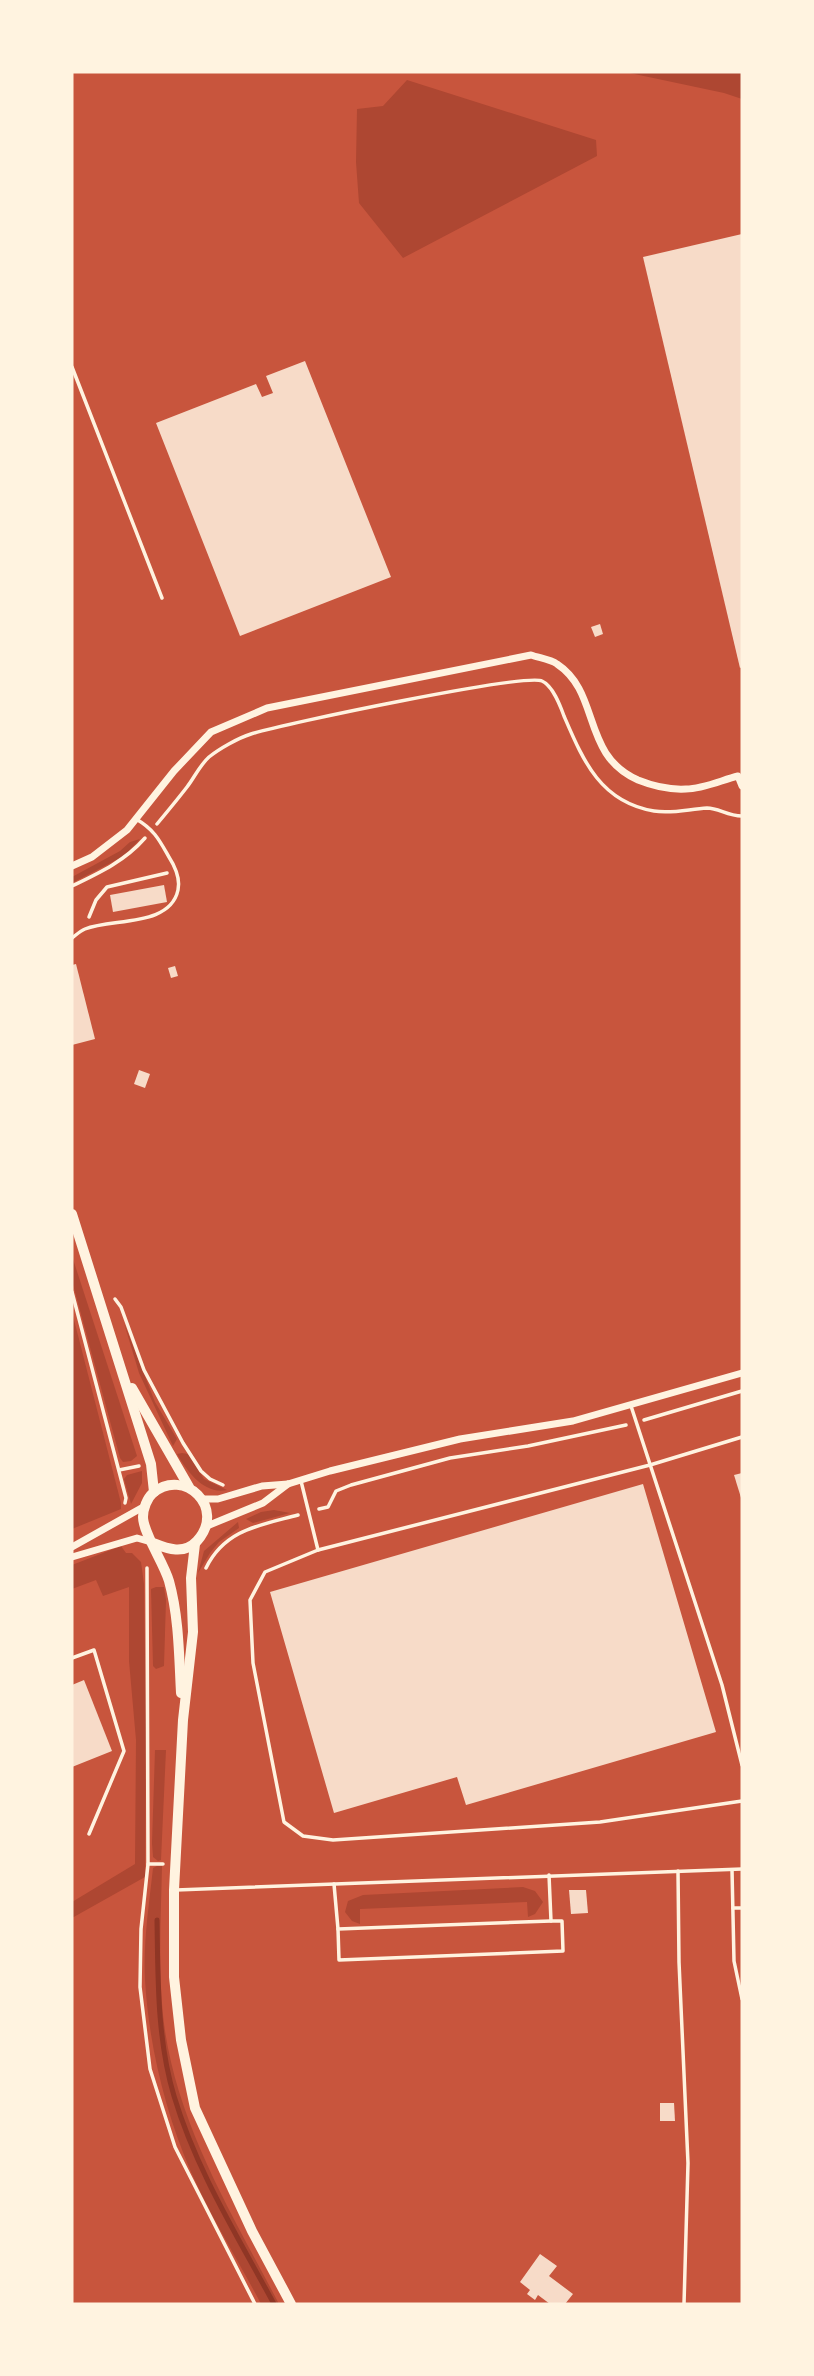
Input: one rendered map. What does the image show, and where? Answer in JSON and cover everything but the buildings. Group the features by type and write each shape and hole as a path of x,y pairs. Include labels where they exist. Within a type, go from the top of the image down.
{"street":[{"path":"72,866 92,857 127,830 174,771 211,732 267,708 531,655 556,663 569,676 581,693 603,752 626,774 654,787 687,789 740,775 742,786"},
{"path":"72,1214 151,1464 154,1492"},
{"path":"121,1368 190,1487 203,1499 209,1514 207,1526 195,1545 191,1578 193,1632 183,1720 174,1891 174,1977 181,2040 195,2108 252,2231 291,2304"},
{"path":"203,1499 218,1499 262,1486 288,1484 460,1439 573,1421 742,1373"},
{"path":"207,1526 263,1503 288,1484"},
{"path":"183,1720 175,1613 169,1581 143,1519 145,1506 154,1492 172,1486 190,1487"},
{"path":"72,1547 145,1506"},
{"path":"72,1558 137,1538 168,1549 183,1550 195,1545"}],"lane":[{"path":"72,367 162,598"},
{"path":"72,938 84,929 167,911 177,898 179,884 176,870 153,829 136,819"},
{"path":"630,1404 722,1685 742,1765"},
{"path":"742,1437 650,1465 318,1550 265,1572 250,1600 253,1663 284,1822 303,1836 333,1840 600,1822 742,1801"},
{"path":"301,1480 318,1550"},
{"path":"72,1658 94,1650 124,1751 89,1834"},
{"path":"174,1891 742,1869"},
{"path":"732,1870 734,1961 742,1998"},
{"path":"678,1871 679,1962 688,2163 684,2304"},
{"path":"549,1875 551,1921"},
{"path":"334,1884 340,1960 564,1951 562,1921 338,1929"},
{"path":"733,1908 742,1908"}],"path":[{"path":"72,886 106,870 131,854 209,757 249,734 452,692 527,680 541,680 549,685 582,759 592,774 611,792 632,804 654,811 676,812 709,808 728,816 742,816"},
{"path":"84,929 96,900 107,887 176,870"},
{"path":"72,1292 127,1497"},
{"path":"113,1297 121,1307 144,1370 183,1443 201,1471 210,1479 230,1488 233,1494"},
{"path":"191,1578 202,1577 211,1559 225,1542 246,1528 328,1507 336,1492 351,1485 450,1458 528,1446 635,1423 742,1391"},
{"path":"240,1514 246,1528"}],"shaded area":[{"path":"625,72 742,72 742,99 724,93"},
{"path":"407,80 596,140 597,156 403,258 359,203 356,162 357,109 383,106"},
{"path":"140,839 124,856 72,883 72,877 120,851 130,842"},
{"path":"72,1256 137,1456 131,1461 123,1462 120,1458 72,1281"},
{"path":"72,1312 121,1509 72,1529"},
{"path":"124,1323 155,1402 177,1439 173,1446 139,1373"},
{"path":"177,1454 188,1454 204,1479 227,1490 211,1489 197,1480"},
{"path":"142,1471 142,1483 131,1504 124,1479 127,1475"},
{"path":"274,1510 290,1513 253,1523 246,1519 261,1512"},
{"path":"238,1522 239,1528 219,1542 198,1573 204,1551"},
{"path":"121,1546 126,1553 132,1553 141,1562 144,1584 145,1877 72,1918 72,1902 135,1864 136,1740 129,1661 129,1587 103,1596 96,1580 72,1589 72,1565"},
{"path":"164,1587 166,1600 164,1666 156,1669 153,1666 151,1589"},
{"path":"155,1750 166,1750 161,1860 158,1861 153,1857 152,1843"},
{"path":"162,1866 161,1996 169,2054 179,2092 207,2164 279,2304 261,2304 191,2172 166,2102 154,2054 145,1980 148,1910 153,1868"},
{"path":"523,1887 535,1891 543,1902 535,1914 528,1917 527,1902 360,1909 360,1924 352,1921 345,1912 348,1901 363,1895"}],"waterway":[{"path":"157,1920 161,2031 174,2096 206,2177 274,2304"}]}
